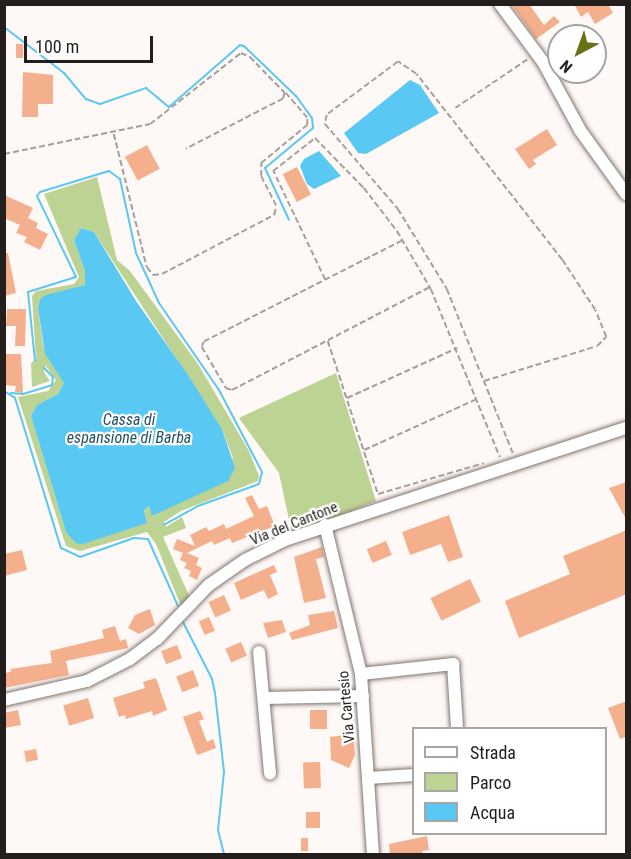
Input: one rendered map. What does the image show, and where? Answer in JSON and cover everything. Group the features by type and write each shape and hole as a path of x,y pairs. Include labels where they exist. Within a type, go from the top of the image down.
{"street":[{"path":"500,4 536,54 580,130 627,194"},
{"name":"Via del Cantone","path":"4,700 87,681 130,659 157,639 209,585 245,560 325,525 514,462 627,428"},
{"name":"Via Cartesio","path":"325,525 361,674 373,855"},
{"path":"259,652 270,774"},
{"path":"361,674 453,664 457,727"},
{"path":"264,698 363,696"},
{"path":"368,778 412,775"}],"path":[{"path":"4,154 114,134 150,124 166,115 241,54 249,57 285,93 306,118 307,125 261,163 261,176 276,206 274,215 162,274 153,275 147,267 114,134"},
{"path":"455,108 536,54"},
{"path":"484,381 597,346 606,337 595,310 562,260 416,74 399,62 327,115 326,124 398,209 447,289 514,462"},
{"path":"186,149 284,99 285,93"},
{"path":"325,280 273,171 311,139 321,141 364,188 402,240 430,287 501,459 381,495 328,341"},
{"path":"402,240 204,342 201,347 226,388 232,390 430,287"},
{"path":"347,399 457,348"},
{"path":"364,450 478,399"}],"green space":[{"path":"97,177 117,260 130,271 198,364 249,451 259,476 258,481 181,511 164,522 166,527 182,517 186,528 163,537 191,600 181,606 156,544 147,532 80,551 66,546 18,397 48,391 56,380 45,365 44,372 50,381 32,387 31,363 36,359 32,296 36,291 74,284 79,277 44,194","holes":["81,228 94,232 222,429 233,458 153,516 149,506 144,509 147,523 66,532 31,416 37,405 58,394 64,383 43,345 38,308 40,299 85,285 85,271 74,240"]},
{"path":"336,373 376,501 292,534 279,473 239,418"}],"water":[{"path":"410,80 420,85 439,113 366,154 358,153 344,133"},
{"path":"319,151 341,176 314,189 307,184 300,166 304,159"},
{"name":"Cassa di espansione di Barba","path":"81,228 94,232 136,301 188,375 222,429 235,468 228,481 152,516 149,506 144,510 147,523 83,544 76,543 66,532 31,416 37,405 58,394 64,383 45,354 38,308 40,299 46,295 85,285 85,271 74,240"}],"building":[{"path":"511,4 529,4 544,25 554,16 560,22 547,24 547,31 536,39"},
{"path":"574,4 608,4 613,13 595,24 588,12 581,17"},
{"path":"16,44 23,44 23,58 16,58"},
{"path":"23,72 53,75 53,104 38,104 38,117 22,117"},
{"path":"547,129 557,145 533,160 536,164 529,169 515,149"},
{"path":"147,145 160,169 138,181 125,157"},
{"path":"297,167 311,195 297,202 283,174"},
{"path":"4,195 33,208 28,218 38,223 36,228 48,234 40,250 24,242 27,237 16,233 20,225 4,218"},
{"path":"4,253 8,253 16,293 4,296"},
{"path":"7,309 26,309 25,346 15,346 16,326 6,326"},
{"path":"4,354 21,354 23,393 15,392 16,386 4,385"},
{"path":"627,482 627,521 609,488"},
{"path":"252,495 259,509 267,506 275,526 232,543 230,538 214,545 212,541 187,553 199,558 196,565 202,568 197,580 189,576 191,571 184,568 187,563 180,560 183,553 173,549 177,539 195,546 190,535 206,527 209,531 224,524 226,529 254,516 245,498"},
{"path":"449,515 463,557 448,562 441,544 410,555 402,532"},
{"path":"627,530 627,594 519,638 505,601 570,574 563,556"},
{"path":"386,541 392,555 373,563 367,549"},
{"path":"322,547 324,557 316,559 326,598 304,603 294,557"},
{"path":"22,550 27,570 4,576 4,554"},
{"path":"274,565 277,572 270,575 278,594 268,599 264,590 241,600 234,583"},
{"path":"470,579 481,601 441,621 430,598"},
{"path":"224,595 231,611 215,617 208,602"},
{"path":"150,609 155,625 139,634 128,628 135,615"},
{"path":"334,611 338,628 292,640 289,633 310,625 308,615"},
{"path":"209,617 215,631 205,635 199,621"},
{"path":"282,620 286,632 268,638 263,623"},
{"path":"115,626 120,641 126,639 128,648 66,661 69,675 4,688 4,673 11,672 10,669 52,663 50,651 104,638 102,630"},
{"path":"241,642 247,656 231,662 225,649"},
{"path":"177,645 182,658 166,664 161,651"},
{"path":"193,670 199,686 182,692 176,676"},
{"path":"156,678 167,710 153,716 152,711 126,719 125,715 119,717 113,698 145,688 143,682"},
{"path":"88,698 94,718 69,726 63,706"},
{"path":"627,701 627,736 620,739 608,708"},
{"path":"18,710 21,725 4,728 4,713"},
{"path":"310,710 327,710 327,729 310,729"},
{"path":"200,711 204,719 199,721 207,742 213,739 216,748 197,755 183,717"},
{"path":"353,734 355,755 349,768 331,760 330,737"},
{"path":"36,749 38,760 26,762 24,751"},
{"path":"320,762 321,788 304,789 303,763"},
{"path":"306,812 320,812 320,828 306,828"},
{"path":"427,836 429,850 422,851 423,855 390,855 389,844"},
{"path":"301,838 308,838 308,851 301,851"}],"waterway":[{"path":"4,27 64,73 86,99 100,104 146,88 169,107 240,45 244,46 296,96 312,118 313,128 265,168 289,220"},
{"path":"35,361 28,292 76,277 37,196 40,192 109,171 120,179 136,253 159,303 219,390 262,472 259,484 198,506 164,525"},
{"path":"11,393 23,394 52,385 53,377 44,368"},
{"path":"4,391 15,398 61,548 80,557 134,538 148,539 178,606"},
{"path":"183,622 212,679 215,693 224,772 218,830 224,854"}]}
